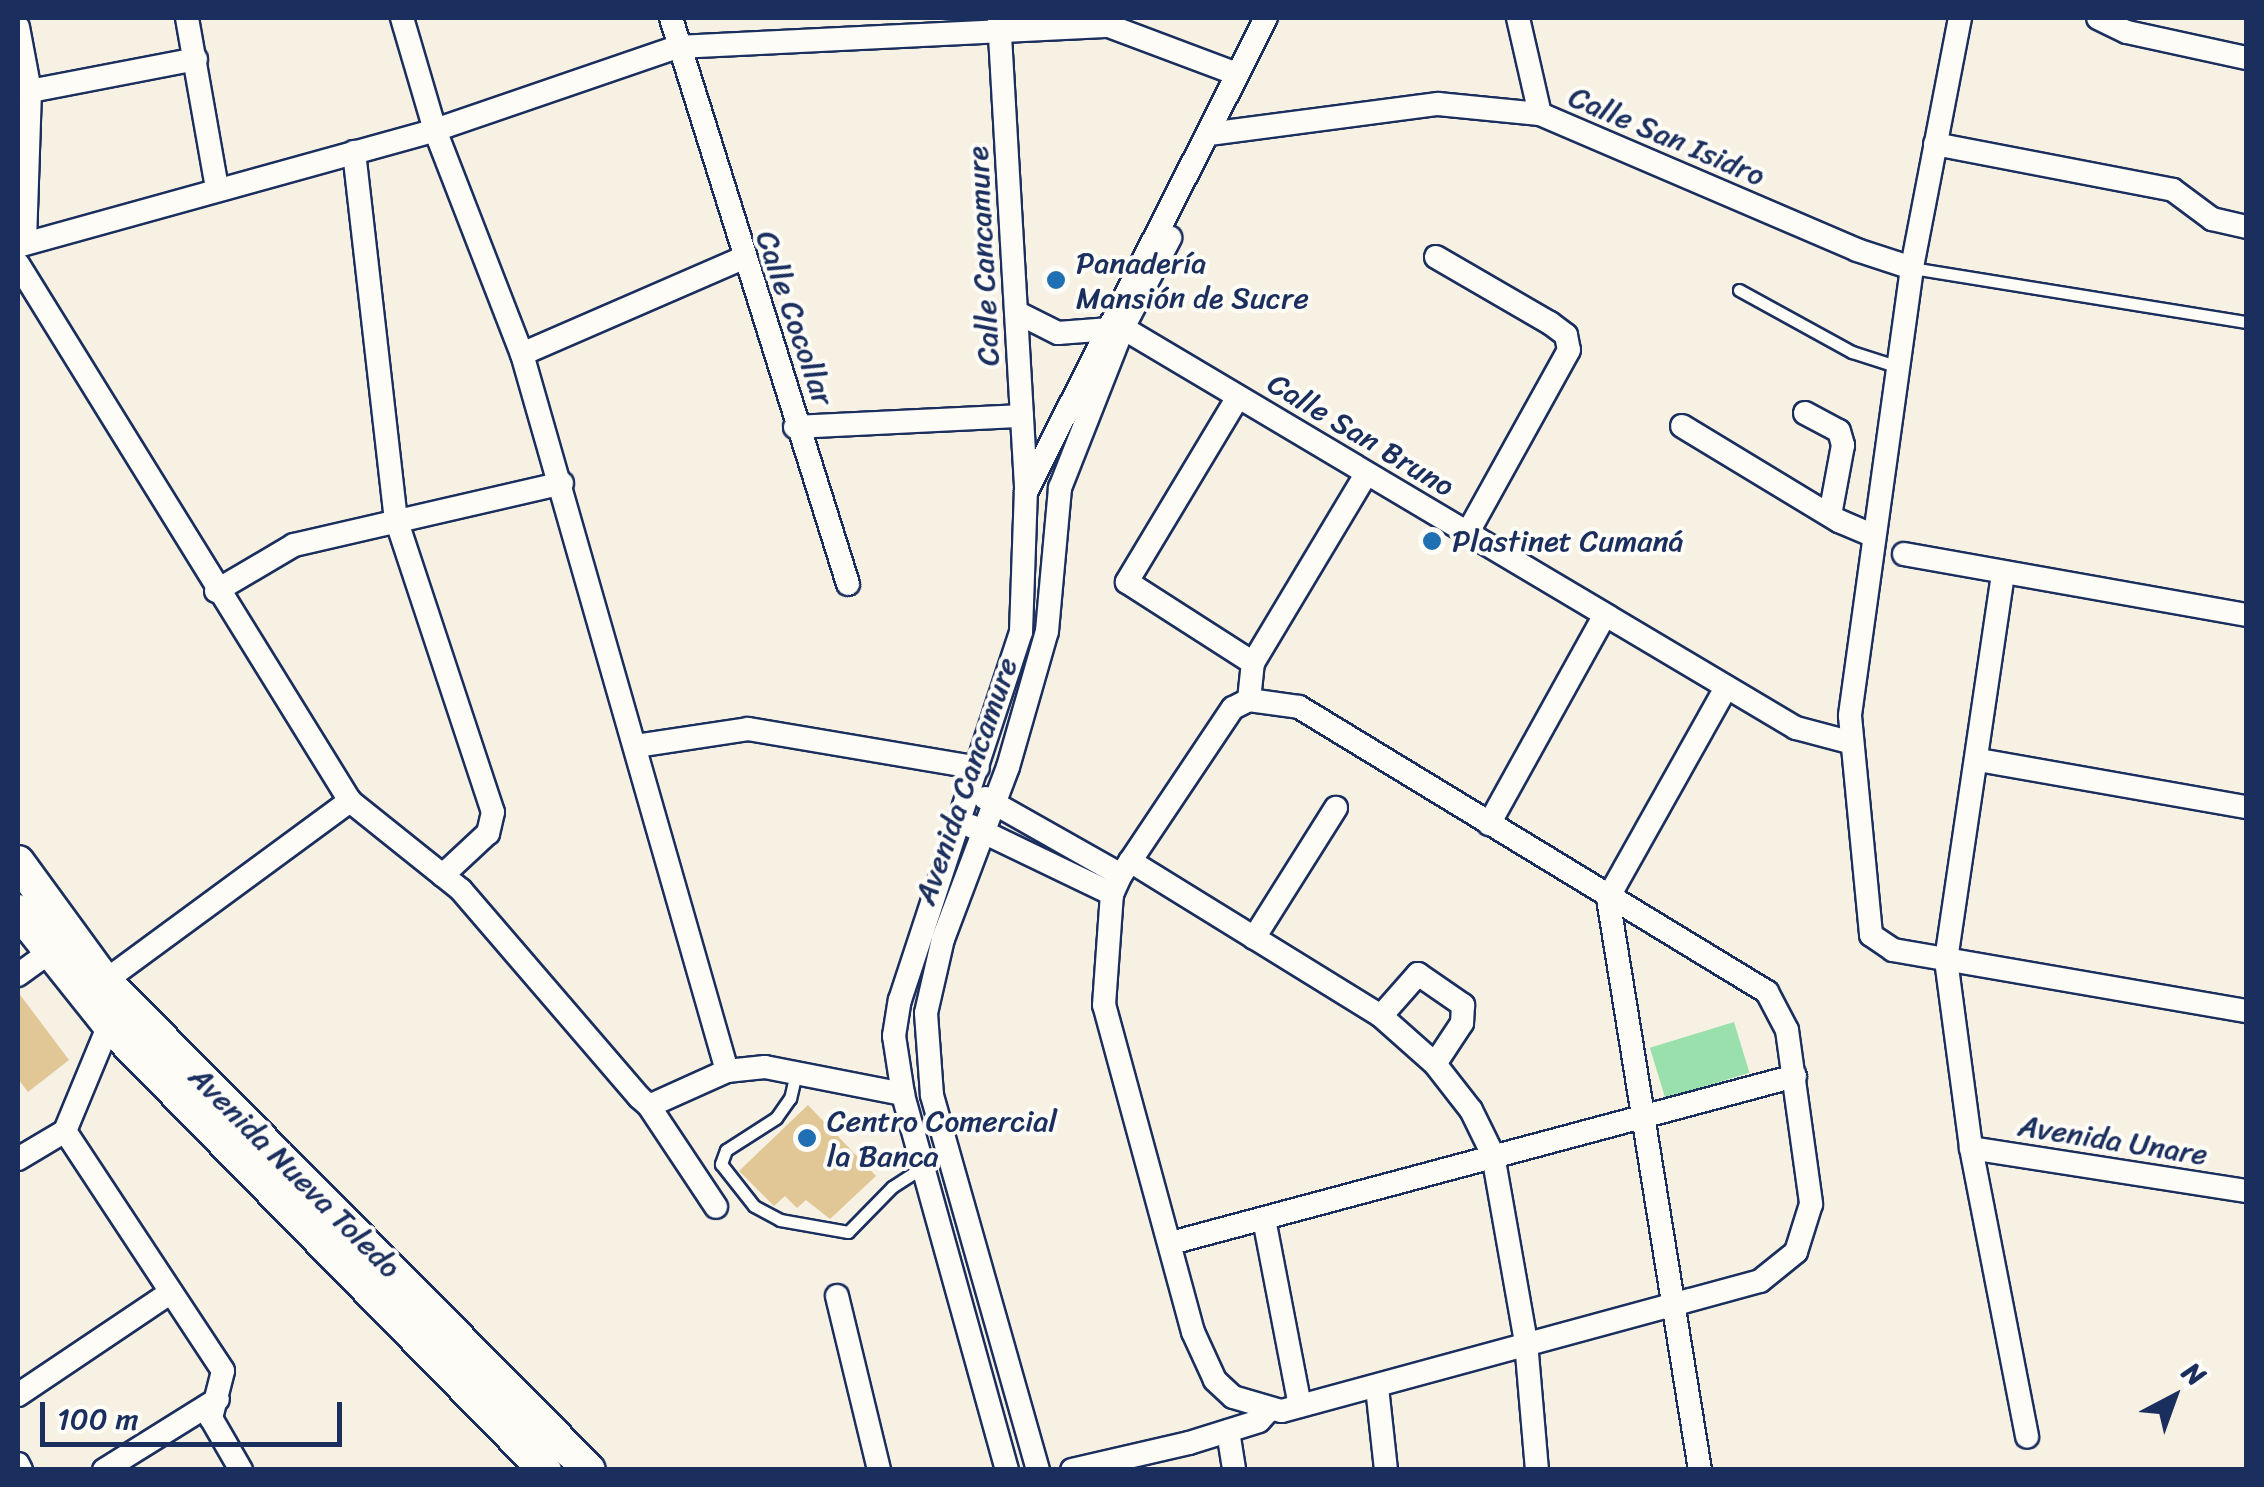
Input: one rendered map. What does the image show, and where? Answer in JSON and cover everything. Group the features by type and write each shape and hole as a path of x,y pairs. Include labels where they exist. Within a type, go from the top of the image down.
{"main road":[{"name":"Avenida Nueva Toledo","path":"18,862 94,988 108,1025 546,1470"},
{"name":"Avenida Nueva Toledo","path":"18,910 48,953 94,988 589,1470"}],"street":[{"path":"187,18 217,188"},
{"path":"402,18 436,130 522,354 562,483 727,1071"},
{"name":"Calle Cocollar","path":"670,18 795,427 1022,416"},
{"name":"Avenida Cancamure","path":"903,1094 894,1036 900,1000 1021,632 1026,492 1216,134 1237,74 1266,18"},
{"path":"1518,18 1540,114"},
{"path":"1960,18 1916,241 1874,536 1850,742 1870,935 1893,950 2246,1012"},
{"path":"2098,18 2128,32 2246,58"},
{"path":"20,251 217,188 436,130 678,47 1000,26 1109,26 1237,74"},
{"name":"Calle Cancamure","path":"1000,26 1026,492"},
{"path":"18,27 30,91 20,251 216,591 350,801 443,875 650,1106 716,1207"},
{"path":"30,91 196,58"},
{"name":"Calle San Isidro","path":"1216,134 1438,104 1540,114 1856,250 1912,268"},
{"path":"1935,144 2173,190 2212,219 2246,227"},
{"path":"354,152 396,519 492,812 488,833 443,875"},
{"path":"1856,250 1892,250 1916,241"},
{"path":"1436,256 1550,323 1566,335 1569,350 1468,532"},
{"path":"522,354 741,259"},
{"path":"1016,312 1058,333 1113,328"},
{"name":"Avenida Cancamure","path":"1038,1470 932,1095 926,1013 944,939 996,802 1047,631 1060,488 1113,328"},
{"name":"Calle San Bruno","path":"1113,328 1238,397 1796,728 1850,742"},
{"path":"1238,397 1127,582 1252,663"},
{"path":"1805,412 1839,431 1843,446 1830,515"},
{"path":"1682,426 1830,515 1874,536"},
{"path":"795,427 848,584"},
{"path":"1249,700 1299,708 1608,898 1733,966 1766,992 1787,1030 1811,1204 1796,1252 1760,1281 1672,1300 1300,1406 1268,1411 1234,1398 1214,1380 1193,1332 1104,1005 1121,876 1225,720 1249,700 1252,663 1366,474"},
{"path":"216,591 294,545 562,483"},
{"path":"1904,554 2246,614"},
{"path":"2002,574 1979,760 1946,960 1971,1148 2027,1436"},
{"path":"1489,824 1605,615"},
{"path":"1700,1470 1608,898 1726,688"},
{"path":"636,746 748,729 978,768"},
{"path":"1979,760 2246,807"},
{"path":"970,792 996,802 1121,876 1254,938 1381,1016 1435,1064 1470,1110 1492,1155 1526,1342 1537,1470"},
{"path":"94,988 350,801"},
{"path":"1254,938 1336,808"},
{"path":"958,820 1028,854 1121,876"},
{"path":"1028,854 1040,830"},
{"path":"18,975 48,953"},
{"path":"1381,1016 1418,974 1463,1004 1462,1024 1435,1064"},
{"path":"18,1159 65,1131 108,1025"},
{"path":"650,1106 727,1071 796,1073 903,1094 926,1165 1004,1469"},
{"path":"1171,1243 1795,1076"},
{"path":"65,1131 222,1371 213,1426 242,1470"},
{"name":"Avenida Unare","path":"1971,1148 2246,1190"},
{"path":"1264,1218 1300,1406"},
{"path":"18,1396 170,1293"},
{"path":"836,1296 878,1470"},
{"path":"1377,1387 1386,1470"},
{"path":"104,1470 218,1399"},
{"path":"1072,1470 1228,1431 1259,1421 1268,1411"},
{"path":"1228,1431 1234,1470"}],"lane":[{"path":"1912,268 2246,322"},
{"path":"1739,290 1852,352 1898,367"},
{"path":"796,1073 790,1098 776,1118 726,1150 720,1164 754,1206 780,1220 848,1232 892,1187 926,1165"}],"green space":[{"path":"1734,1022 1749,1073 1665,1098 1650,1048"}],"building":[{"path":"18,992 69,1060 28,1092 18,1079"},
{"name":"Centro Comercial la Banca","path":"808,1105 876,1176 830,1219 806,1200 797,1208 785,1196 774,1206 739,1171"}],"place":[{"name":"Panadería Mansión de Sucre","path":"1056,280"},
{"name":"Plastinet Cumaná","path":"1432,541"},
{"name":"Centro Comercial la Banca","path":"807,1138"}]}
